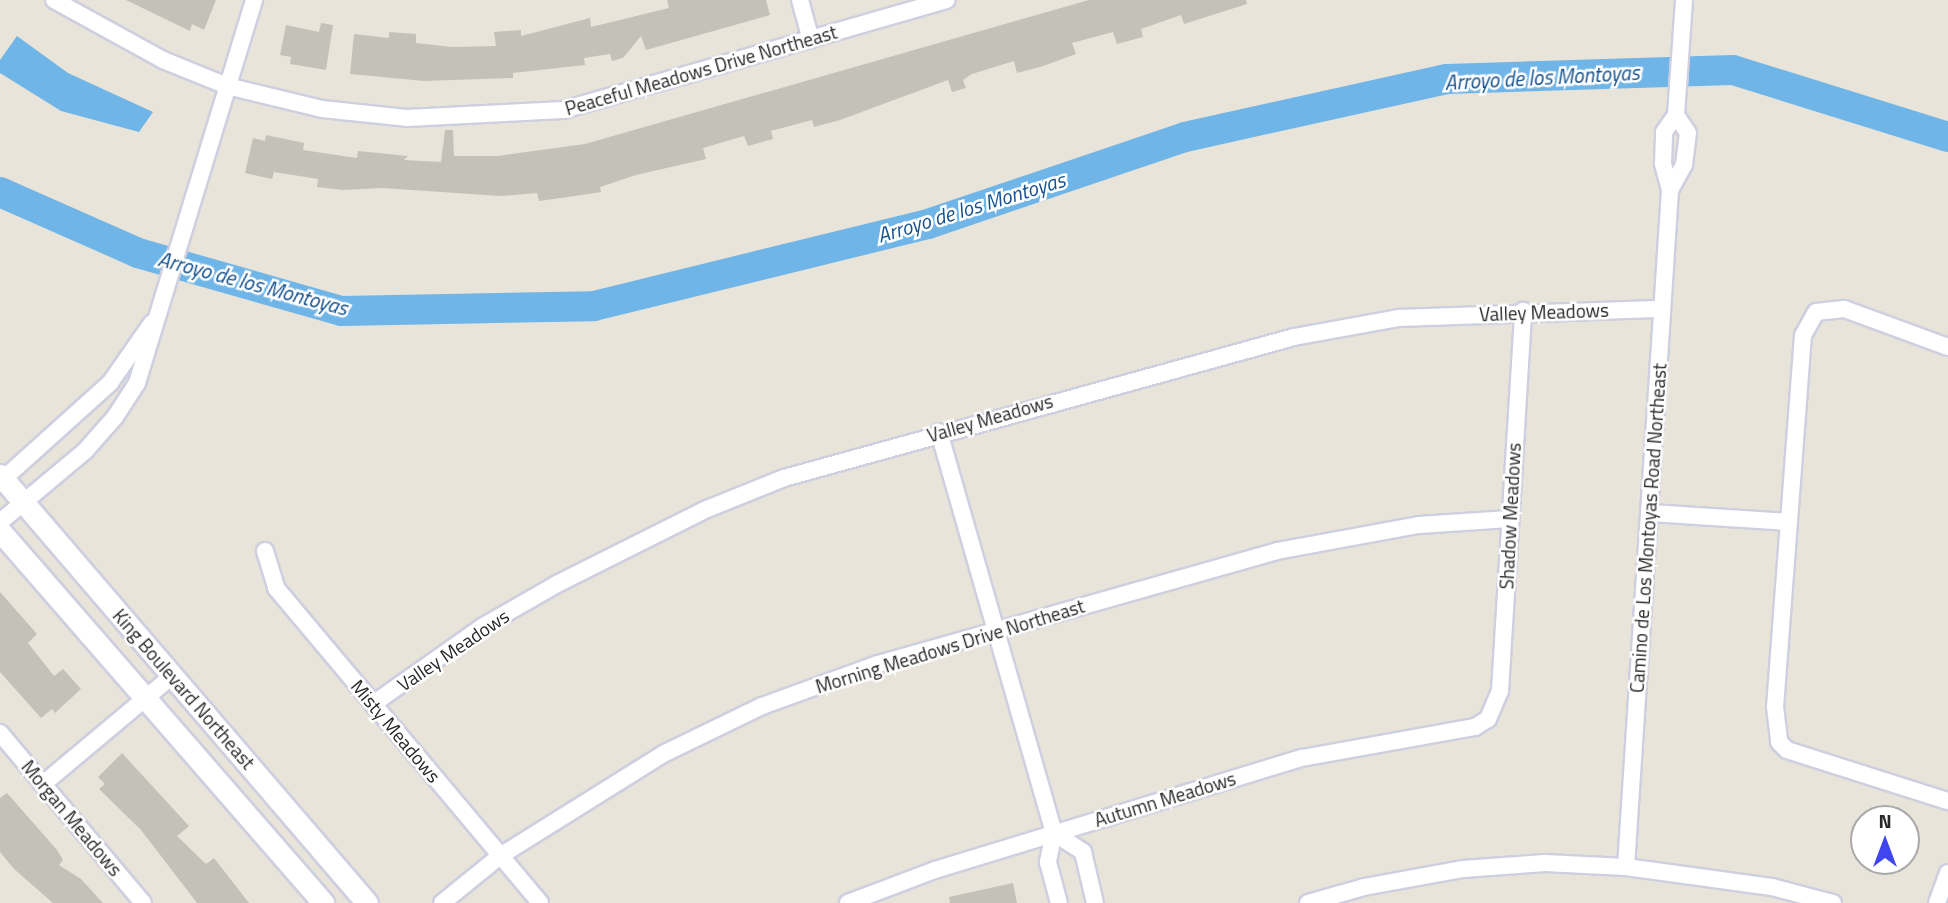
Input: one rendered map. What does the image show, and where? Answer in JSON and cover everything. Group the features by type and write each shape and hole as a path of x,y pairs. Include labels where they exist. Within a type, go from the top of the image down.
{"street":[{"name":"Peaceful Meadows Drive Northeast","path":"54,0 163,61 227,86 322,109 407,118 487,117 600,101 947,0"},
{"path":"1,479 110,383 152,323 254,0"},
{"path":"800,0 811,40"},
{"name":"Camino de Los Montoyas Road Northeast","path":"1626,867 1670,190 1663,164 1664,132 1677,110 1684,0"},
{"name":"Camino de Los Montoyas Road Northeast","path":"1670,190 1684,165 1688,133 1677,110"},
{"name":"Valley Meadows","path":"373,704 482,627 707,509 784,478 939,432 1294,337 1399,318 1523,311 1662,309"},
{"name":"Shadow Meadows","path":"1488,719 1500,691 1523,311"},
{"path":"1948,347 1859,312 1816,312 1803,335 1775,706 1779,742 1816,762 1948,800"},
{"path":"0,522 85,451 115,417 149,355 152,323"},
{"path":"939,432 1054,832 1048,862 1059,903"},
{"name":"King Boulevard Northeast","path":"1,479 367,903"},
{"path":"1651,513 1789,522"},
{"name":"Morning Meadows Drive Northeast","path":"442,903 500,856 663,754 762,706 878,664 1277,551 1419,525 1509,519"},
{"name":"King Boulevard Northeast","path":"0,531 323,903"},
{"name":"Misty Meadows","path":"265,551 276,588 540,903"},
{"path":"43,784 172,676"},
{"name":"Autumn Meadows","path":"848,903 1054,832 1302,758 1475,727 1488,719"},
{"name":"Morgan Meadows","path":"0,733 143,903"},
{"path":"1054,832 1083,852 1096,903"},
{"path":"1308,903 1364,887 1463,869 1545,863 1626,867 1772,887 1832,903"},
{"path":"1937,903 1948,873"}],"water":[{"path":"17,36 68,73 153,112 139,132 61,111 0,73 0,60"}],"building":[{"path":"126,0 216,0 204,30 192,24 190,31"},
{"path":"667,0 766,0 770,15 646,50 641,36 623,58 612,61 610,54 584,58 585,65 513,73 513,78 424,81 350,74 354,34 389,38 389,32 416,34 416,43 452,47 496,46 494,32 521,30 521,36 590,18 591,27 669,8"},
{"path":"1089,0 1246,0 1247,4 1184,24 1181,15 1141,29 1143,37 1117,44 1113,32 1072,43 1076,54 1043,66 1017,73 1014,61 972,74 963,80 966,88 952,92 948,80 840,120 814,127 812,120 771,131 773,139 748,146 744,136 703,148 706,159 636,175 600,187 601,192 539,201 537,193 501,196 382,188 343,190 317,187 318,179 274,172 272,179 245,173 253,138 265,141 266,135 304,143 303,150 357,158 358,151 408,156 404,160 441,162 445,130 453,130 454,156 498,156 585,144"},
{"path":"321,23 333,25 326,70 290,64 291,57 280,55 286,25 319,32"},
{"path":"0,592 37,634 28,643 54,676 63,669 81,689 55,713 52,709 41,718 0,672"},
{"path":"122,753 189,826 177,836 206,864 214,858 249,903 197,903 141,830 99,789 105,784 98,777"},
{"path":"7,793 57,850 63,860 59,865 81,879 103,903 53,903 14,869 0,852 0,798"},
{"path":"1013,883 1017,903 950,903 949,897"}],"waterway":[{"name":"Arroyo de los Montoyas","path":"0,192 138,253 342,311 594,306 928,224 1185,137 1447,79 1733,70 1948,137"}]}
